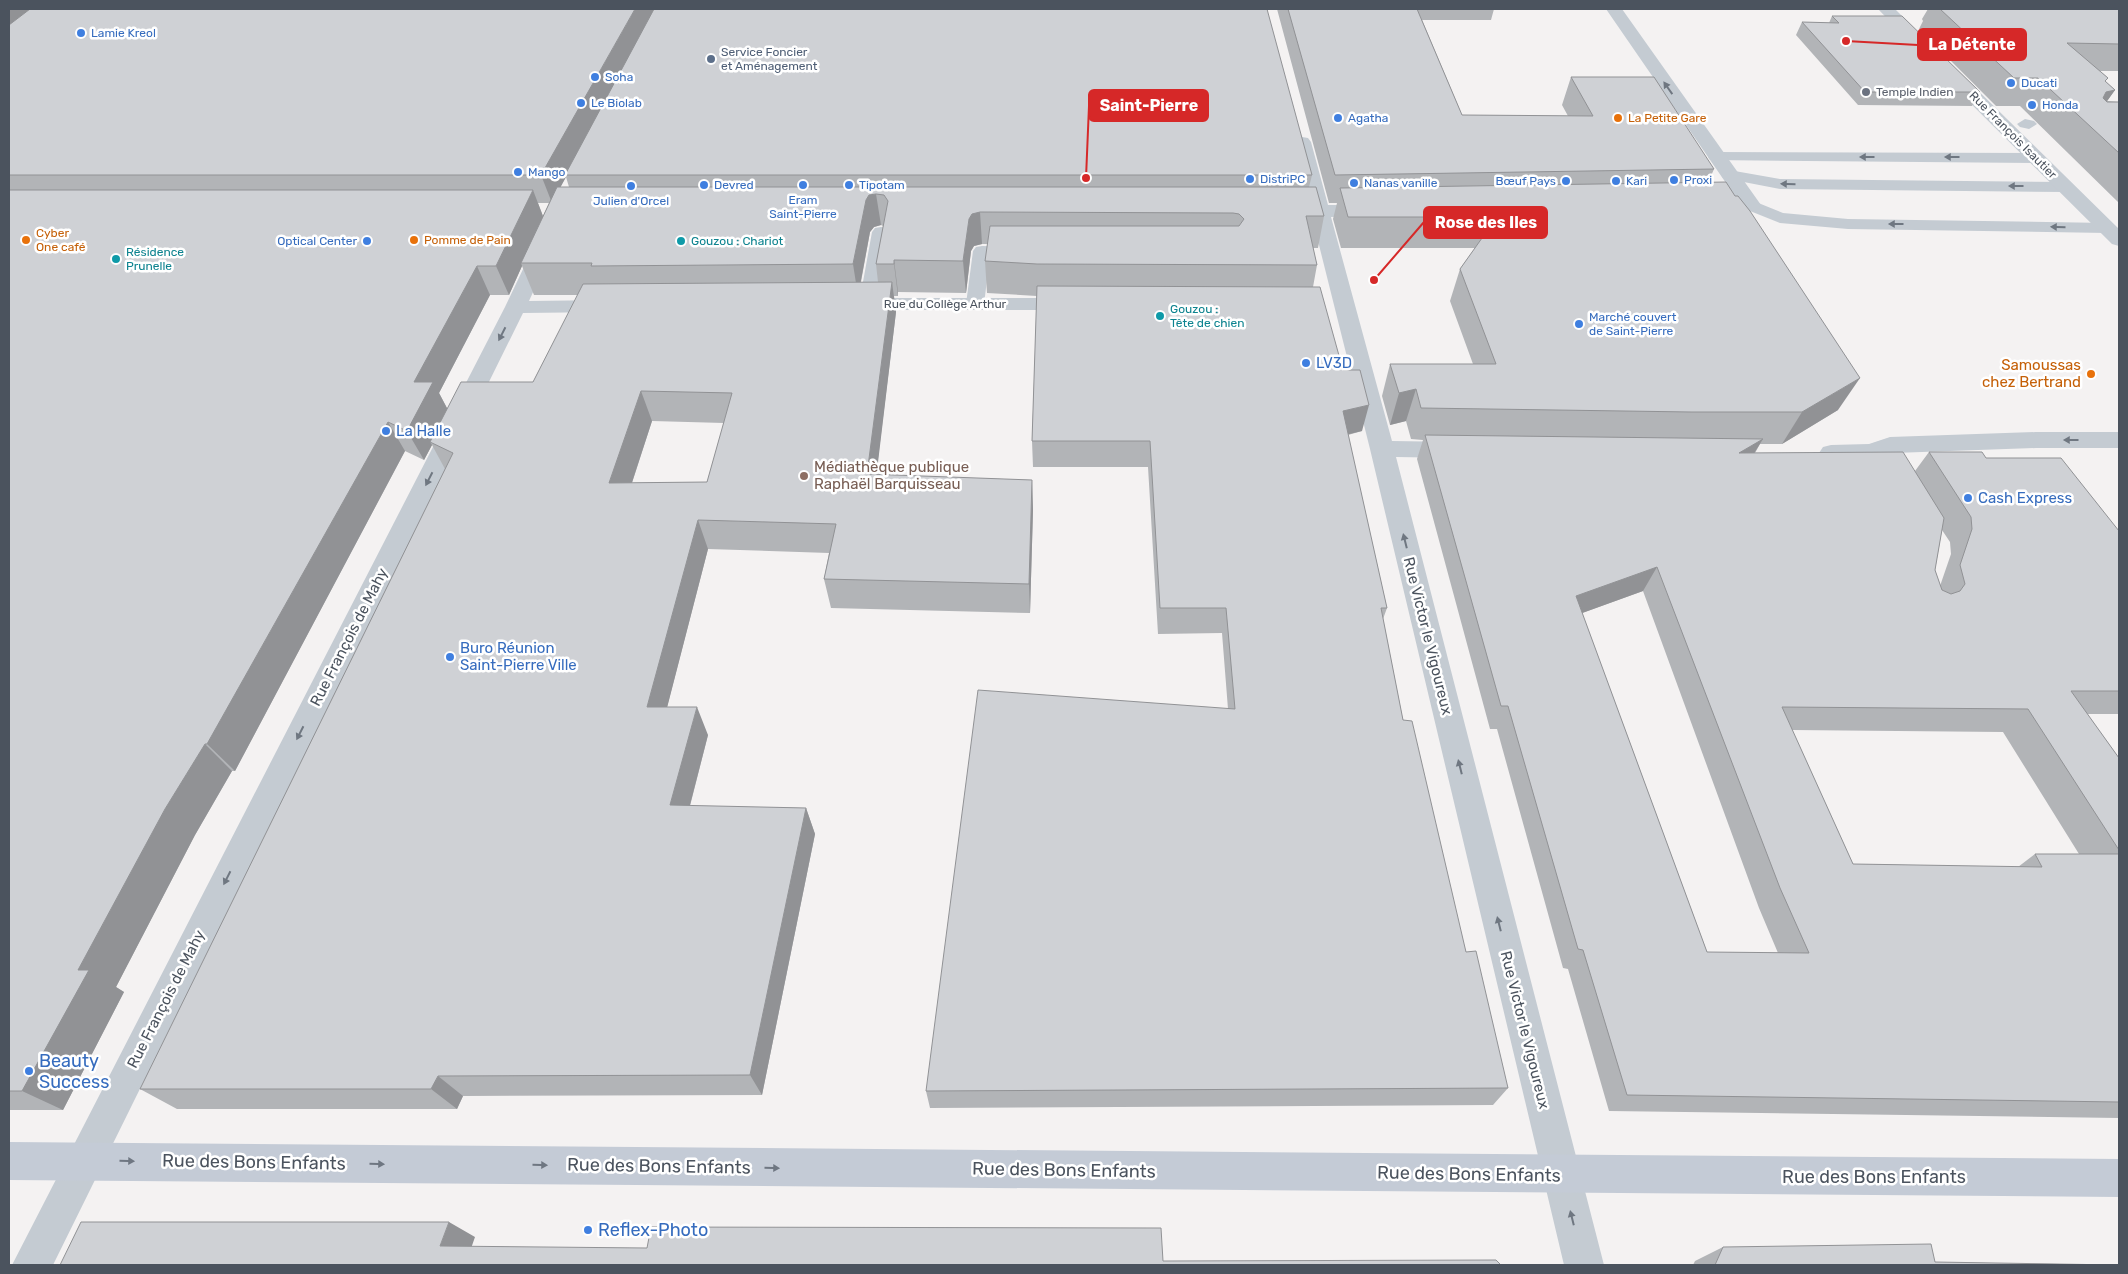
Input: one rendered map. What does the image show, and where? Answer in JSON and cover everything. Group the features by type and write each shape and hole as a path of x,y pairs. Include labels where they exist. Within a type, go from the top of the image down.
{"street":[{"path":"1614,9 1751,205"},
{"name":"Rue François Isautier","path":"1886,9 2113,234"},
{"name":"Rue Victor le Vigoureux","path":"1296,120 1320,211 1335,305 1382,449 1584,1265"},
{"path":"1692,206 1751,205"},
{"path":"1271,211 1386,210"},
{"name":"Rue François de Mahy","path":"32,1265 516,307 555,221"},
{"name":"Rue du Collège Arthur","path":"838,304 1095,304"},
{"path":"516,307 633,306"},
{"path":"1813,454 1887,454 2036,440 2119,440"},
{"path":"1382,449 1485,450"},
{"name":"Rue des Bons Enfants","path":"9,1161 2119,1178"}],"lane":[{"path":"1716,157 2036,158"},
{"path":"1730,175 1780,184 2065,186"},
{"path":"1751,205 1780,218 1848,224 2113,234"},
{"path":"868,304 881,232"},
{"path":"975,304 982,251 1031,251"}],"building":[{"path":"30,9 635,9 541,175 9,175 9,25"},
{"path":"654,9 1267,9 1312,175 565,175"},
{"path":"1288,9 1417,9 1462,115 1593,116 1571,77 1654,77 1714,169 1335,175"},
{"path":"1940,9 2119,9 2119,44 2067,43 2108,78 2105,81 2115,90 2106,92 2103,98 2107,102 2119,102 2119,153 2038,78 2014,78"},
{"path":"1832,16 1902,16 1980,92 1865,92 1802,22 1839,23"},
{"path":"1726,182 1735,196 1738,196 1750,211 1860,378 1802,412 1421,408 1416,389 1399,393 1390,364 1496,364 1460,269 1497,217 1348,217 1340,188"},
{"path":"557,187 1316,187 1324,216 1306,216 1317,265 1037,264 985,261 990,226 1239,226 1244,219 1239,214 1233,213 980,212 972,214 969,219 963,261 894,260 894,264 876,264 888,201 884,195 876,194 869,195 866,200 853,264 591,266 592,263 521,263"},
{"path":"9,190 533,190 496,266 477,266 414,382 433,382 407,431 388,422 207,744 205,744 165,809 78,970 89,970 22,1091 9,1091"},
{"path":"892,282 867,474 1032,480 1029,584 824,579 836,524 698,520 647,707 697,707 670,805 806,808 750,1075 438,1076 431,1089 140,1089 453,453 430,442 461,382 533,382 583,284","holes":["641,391 732,393 707,482 609,483"]},
{"path":"1037,286 1320,287 1343,370 1360,370 1369,405 1343,411 1387,608 1381,608 1403,720 1412,721 1466,952 1476,951 1508,1088 926,1091 978,690 1235,709 1226,608 1160,608 1150,441 1032,441"},
{"path":"1425,435 1763,439 1739,453 1903,452 1944,518 1935,570 1942,590 1951,594 1960,591 1965,584 1960,565 1972,529 1971,517 1929,452 1982,452 1986,458 2061,458 2119,531 2119,691 2071,691 2119,758 2119,850 2028,709 1782,707 1853,864 2042,867 2035,854 2119,854 2119,1102 1627,1095 1583,950 1578,949 1508,706 1501,706","holes":["1657,567 1780,888 1809,953 1707,952 1576,596"]},
{"path":"81,1222 449,1222 440,1246 647,1248 651,1227 1161,1228 1163,1261 1496,1260 1501,1265 60,1265"},
{"path":"1931,1244 1935,1262 2117,1265 1715,1265 1723,1247"}],"place":[{"name":"Lamie Kreol","path":"81,33"},
{"name":"La Détente","path":"1846,41"},
{"name":"Service Foncier et Aménagement","path":"711,59"},
{"name":"Soha","path":"595,77"},
{"name":"Ducati","path":"2011,83"},
{"name":"Temple Indien","path":"1866,92"},
{"name":"Le Biolab","path":"581,103"},
{"name":"Honda","path":"2032,105"},
{"name":"Agatha","path":"1338,118"},
{"name":"La Petite Gare","path":"1618,118"},
{"name":"Mango","path":"518,172"},
{"name":"Saint-Pierre","path":"1086,178"},
{"name":"DistriPC","path":"1250,179"},
{"name":"Proxi","path":"1674,180"},
{"name":"Bœuf Pays","path":"1566,181"},
{"name":"Kari","path":"1616,181"},
{"name":"Nanas vanille","path":"1354,183"},
{"name":"Devred","path":"704,185"},
{"name":"Eram Saint-Pierre","path":"803,185"},
{"name":"Tipotam","path":"849,185"},
{"name":"Julien d'Orcel","path":"631,186"},
{"name":"Cyber One café","path":"26,240"},
{"name":"Pomme de Pain","path":"414,240"},
{"name":"Optical Center","path":"367,241"},
{"name":"Gouzou : Chariot","path":"681,241"},
{"name":"Résidence Prunelle","path":"116,259"},
{"name":"Rose des Iles","path":"1374,280"},
{"name":"Gouzou : Tête de chien","path":"1160,316"},
{"name":"Marché couvert de Saint-Pierre","path":"1579,324"},
{"name":"LV3D","path":"1306,363"},
{"name":"Samoussas chez Bertrand","path":"2091,374"},
{"name":"La Halle","path":"386,431"},
{"name":"Médiathèque publique Raphaël Barquisseau","path":"804,476"},
{"name":"Cash Express","path":"1968,498"},
{"name":"Buro Réunion Saint-Pierre Ville","path":"450,657"},
{"name":"Beauty Success","path":"29,1071"},
{"name":"Reflex-Photo","path":"588,1230"}]}
